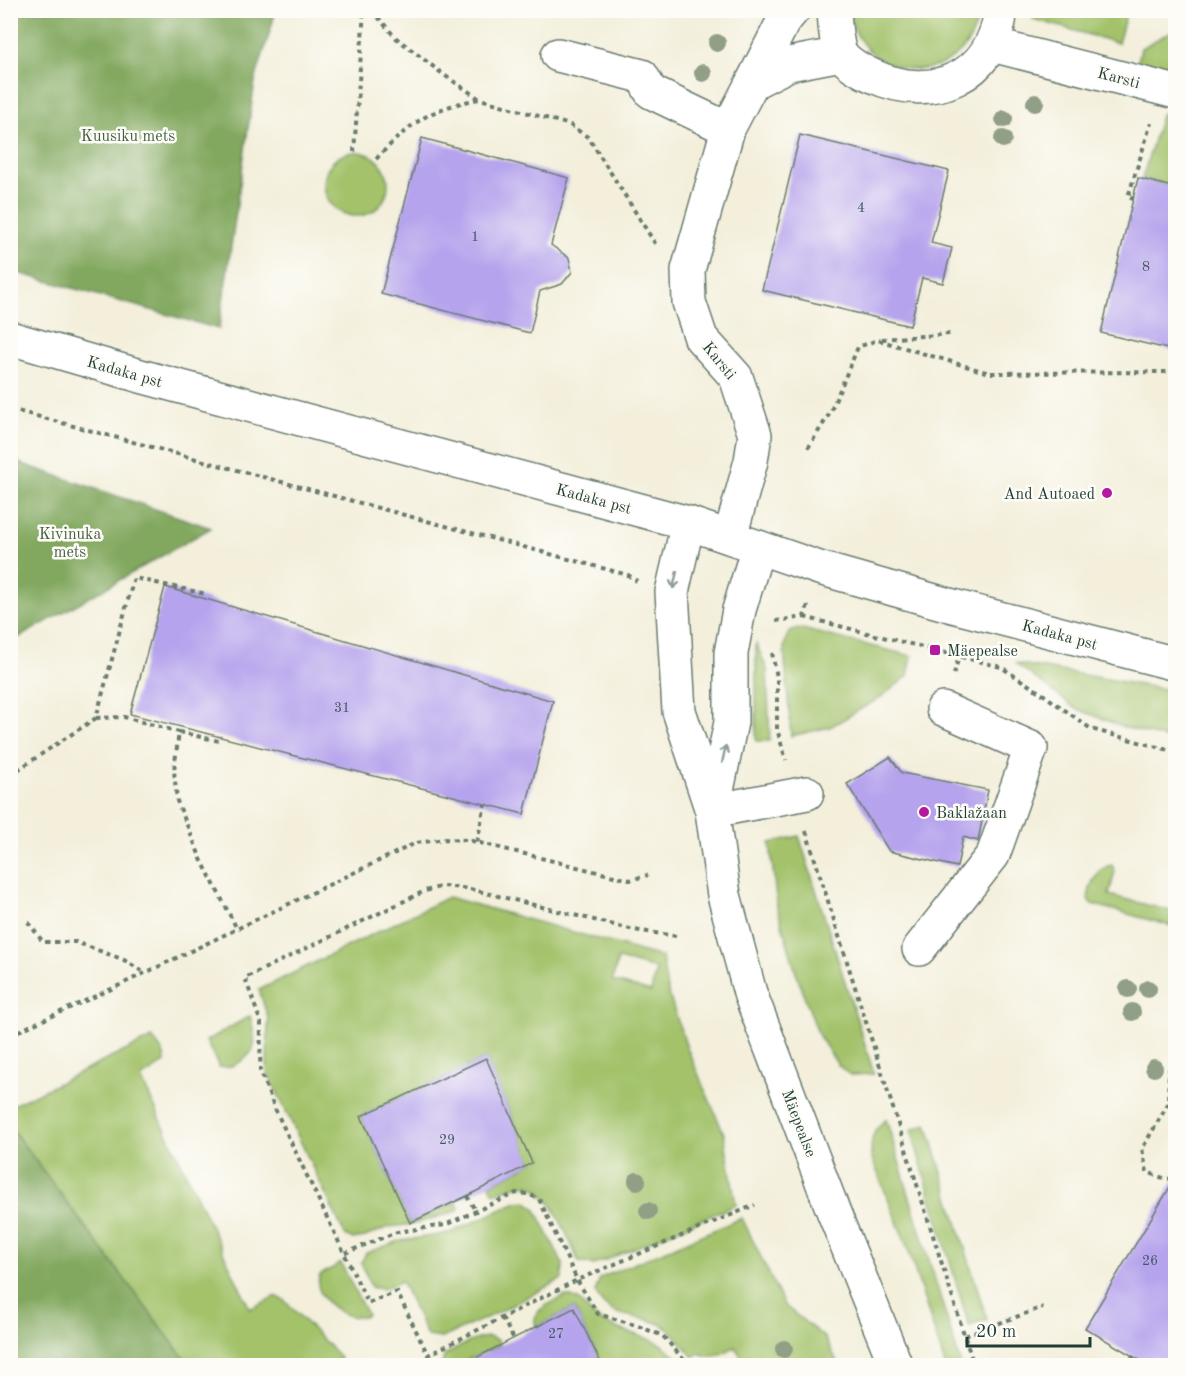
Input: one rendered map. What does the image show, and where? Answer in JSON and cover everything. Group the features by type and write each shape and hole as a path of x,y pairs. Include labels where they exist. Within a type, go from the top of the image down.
{"street":[{"name":"Karsti","path":"712,811 731,722 731,653 739,610 755,435 736,377 701,338 689,302 688,270 728,129 783,22 793,10"},
{"path":"834,10 835,30 841,54 862,72 891,84 926,88 955,79 980,62 992,45 999,28 1001,10"},
{"name":"Karsti","path":"992,45 1168,90"},
{"path":"752,83 789,63 841,54"},
{"path":"558,56 642,76 651,92 728,129"},
{"name":"Kadaka pst","path":"10,339 688,523 819,568 939,602 1176,663"},
{"name":"Mäepealse","path":"688,523 672,592 679,711 712,811 724,896 750,993 834,1213 896,1365"},
{"path":"919,949 993,855 1031,748 943,709"},
{"path":"712,811 802,794"}],"path":[{"path":"354,152 364,10"},
{"path":"372,10 396,37 444,75 480,99 570,124 589,138 660,252"},
{"path":"1134,199 1128,197 1168,90"},
{"path":"376,159 398,136 420,118 453,104 480,99"},
{"path":"808,448 830,413 858,347 878,340 950,334"},
{"path":"878,340 989,372 1176,372"},
{"path":"10,409 617,572 645,584"},
{"path":"96,718 134,578 206,594"},
{"path":"804,617 809,604"},
{"path":"768,619 775,621 804,617 1001,667 1044,694 1091,729 1176,752"},
{"path":"769,644 777,677 777,729 802,794 812,850 974,1365"},
{"path":"10,775 96,718 124,717 219,741 220,736"},
{"path":"179,732 174,770 177,801 201,859 237,928"},
{"path":"477,842 485,804"},
{"path":"10,1035 416,843 445,839 477,842 630,880 648,875"},
{"path":"676,936 634,930 470,889 443,886 425,891 245,978 261,1023 260,1071 274,1107 368,1303 397,1292 428,1355 577,1280 755,1205"},
{"path":"28,922 43,942 76,942 124,960 145,973"},
{"path":"1176,1060 1169,1070 1168,1104 1142,1149 1148,1172 1166,1179 1176,1178"},
{"path":"345,1252 397,1232 445,1225 516,1193 528,1194 539,1198 577,1280 598,1314 663,1336 686,1361"},
{"path":"467,1196 476,1212"},
{"path":"965,1336 1043,1307"},
{"path":"502,1318 514,1338"},
{"path":"1127,1365 1132,1356"}],"green space":[{"path":"1034,10 1127,11 1118,43 1033,19"},
{"name":"Kuusiku mets","path":"10,11 276,11 255,81 219,329 11,271"},
{"path":"850,11 980,11 971,37 955,56 943,64 915,69 901,68 875,55 856,33"},
{"path":"1174,30 1175,76 1137,66 1141,48"},
{"path":"1162,113 1175,116 1175,188 1142,179"},
{"path":"356,152 374,158 382,166 388,184 382,202 374,210 356,216 338,210 330,202 324,184 330,166 338,158"},
{"name":"Kivinuka mets","path":"11,460 211,528 11,642"},
{"path":"798,628 912,656 908,676 880,698 830,727 791,736 784,648 788,635"},
{"path":"756,643 767,669 770,741 756,741"},
{"path":"1015,663 1175,691 1175,741 1123,727 1075,708"},
{"path":"799,836 874,1074 850,1075 838,1065 819,1036 797,976 777,907 770,843"},
{"path":"1112,865 1115,871 1109,895 1175,912 1175,927 1092,904 1088,900 1095,878 1102,869"},
{"path":"448,897 662,957 667,989 687,1048 724,1134 736,1205 594,1265 579,1262 558,1216 542,1194 524,1185 514,1186 497,1193 493,1192 490,1185 532,1163 486,1058 361,1116 410,1223 456,1202 459,1208 457,1211 414,1224 389,1227 365,1237 353,1239 345,1235 267,1071 268,1018 259,990","holes":["618,959 656,969 651,992 612,981"]},
{"path":"250,1016 254,1043 250,1054 234,1065 219,1067 206,1041"},
{"path":"152,1038 159,1046 165,1062 141,1078 250,1309 276,1296 284,1300 340,1357 339,1364 189,1365 11,1128 11,1106"},
{"path":"886,1119 961,1365 945,1365 909,1252 871,1156 873,1135"},
{"path":"927,1124 987,1320 969,1326 911,1130"},
{"path":"11,1128 189,1365 11,1365"},
{"path":"526,1201 535,1208 563,1264 562,1279 499,1312 442,1338 427,1336 401,1281 390,1287 371,1287 361,1263 366,1253 399,1241 450,1233 517,1202"},
{"path":"742,1218 784,1305 825,1338 839,1365 747,1365 735,1347 717,1355 709,1356 699,1353 693,1357 674,1334 665,1327 650,1320 615,1312 601,1301 595,1292 600,1278"},
{"path":"341,1263 367,1315 360,1317 344,1314 330,1305 320,1292 318,1285 320,1275"},
{"path":"565,1296 580,1301 593,1315 605,1323 662,1345 683,1363 679,1366 602,1365 574,1308 536,1327 535,1321 539,1311"},
{"path":"489,1337 497,1340 500,1345 456,1365 442,1365 444,1356 471,1341"}],"building":[{"path":"800,135 949,171 931,243 952,248 943,283 922,278 910,326 762,290"},
{"path":"422,138 569,178 551,245 569,258 572,272 562,284 540,291 530,333 381,294"},
{"path":"1138,178 1176,188 1176,351 1101,333"},
{"path":"165,587 553,701 524,814 130,714"},
{"name":"Baklažaan","path":"890,757 902,773 988,790 978,841 963,837 957,867 889,851 847,784"},
{"path":"486,1058 532,1163 410,1223 361,1116"},
{"path":"1176,1177 1176,1365 1148,1365 1085,1328"},
{"path":"574,1308 602,1365 462,1365 536,1327"}],"place":[{"name":"And Autoaed","path":"1107,493"},
{"name":"Mäepealse","path":"935,650"},
{"name":"Baklažaan","path":"924,812"}]}
